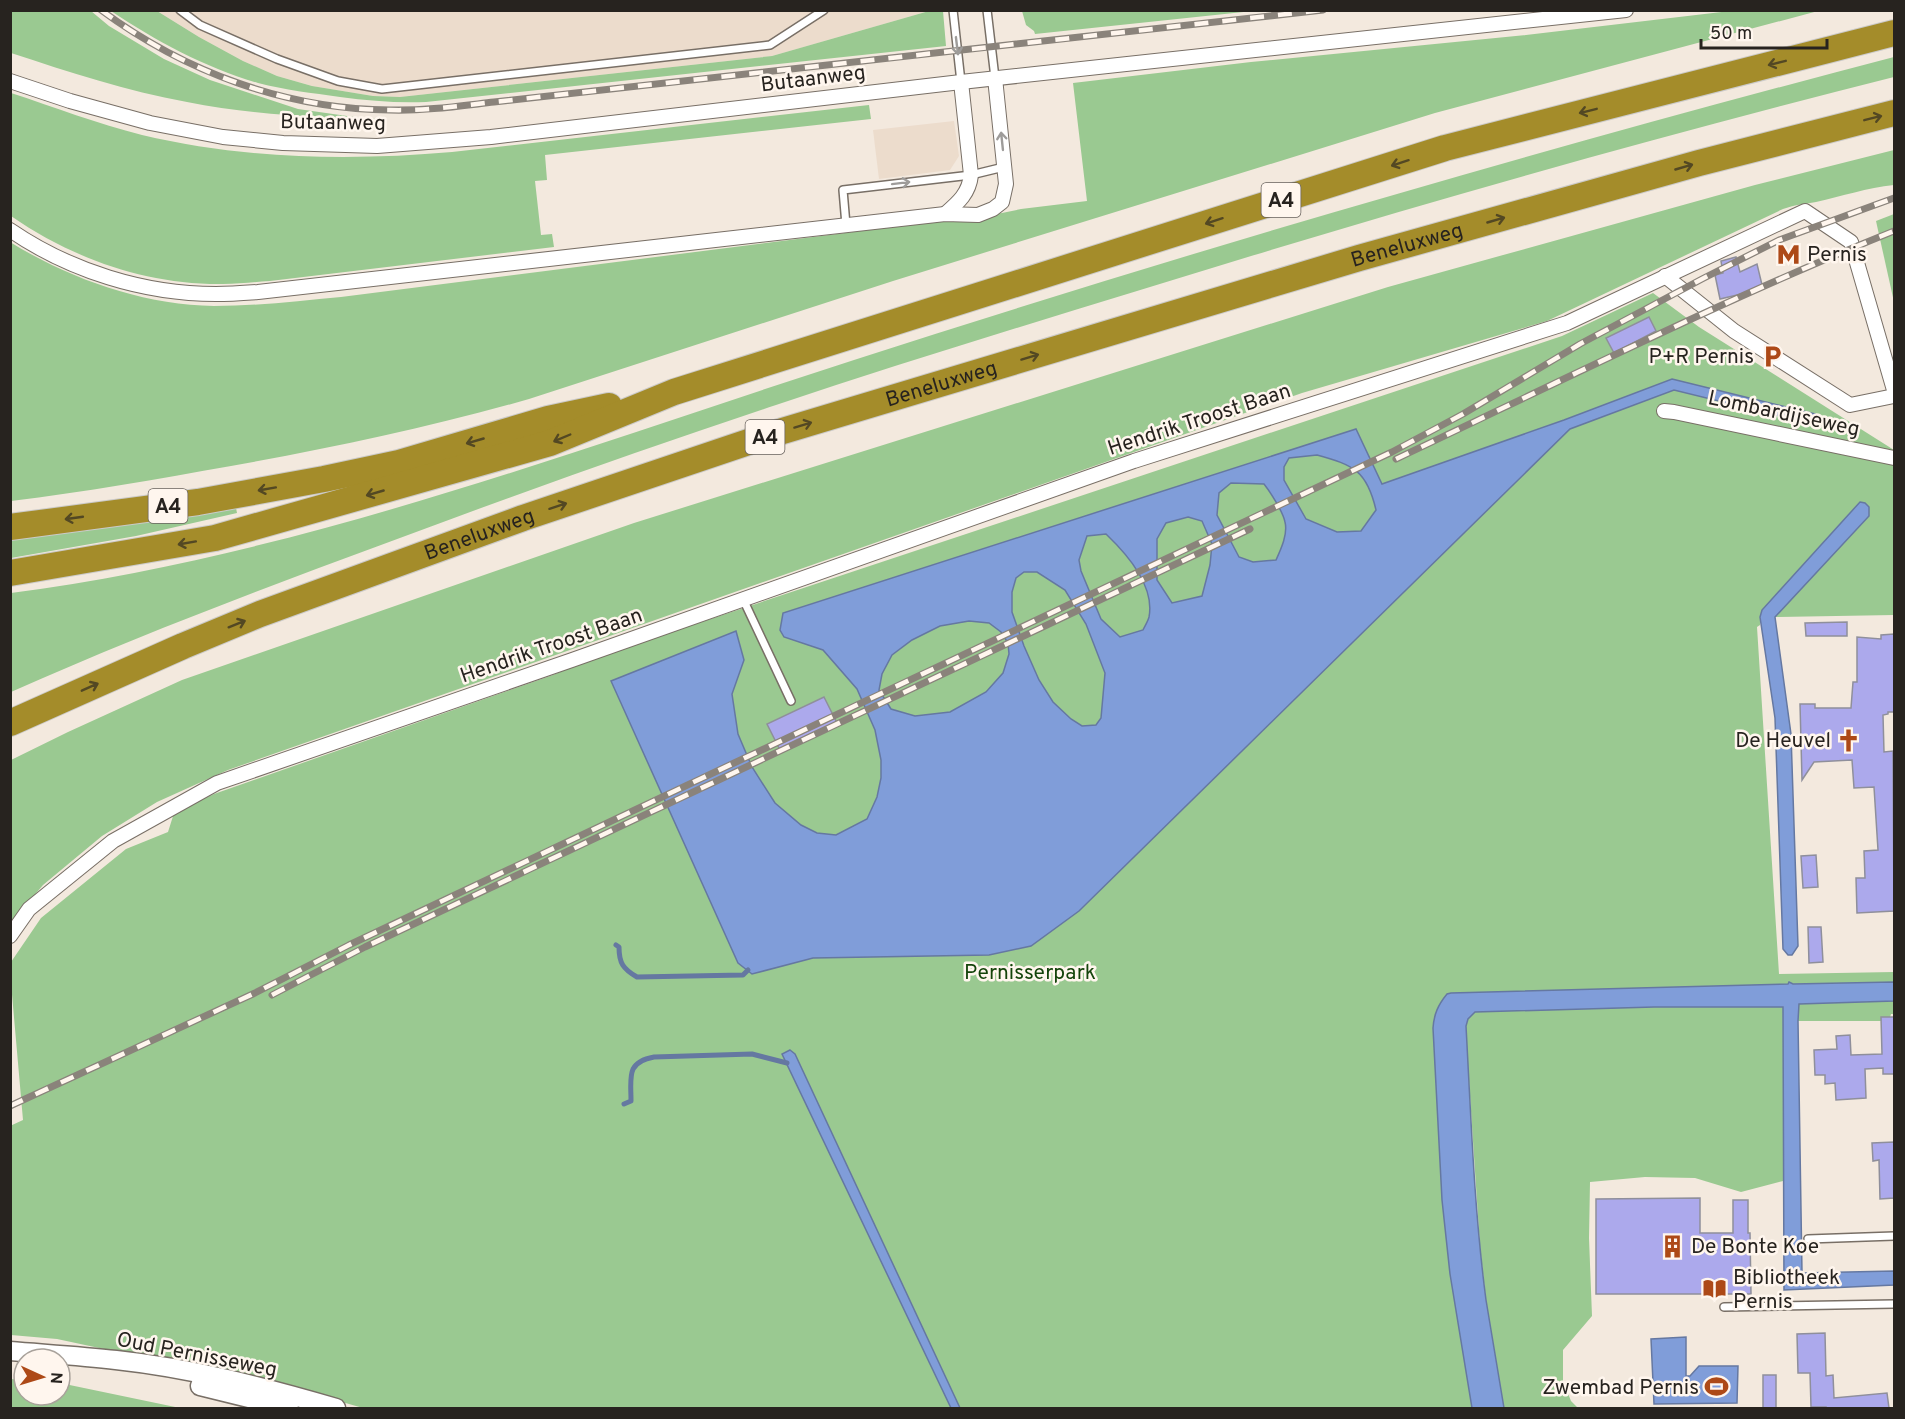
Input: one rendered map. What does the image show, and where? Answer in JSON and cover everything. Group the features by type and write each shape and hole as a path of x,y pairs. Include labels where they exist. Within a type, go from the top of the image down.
{"highway":[{"name":"A4","path":"10,573 215,538 550,443 674,392 1445,148 1894,33"},
{"name":"Beneluxweg","path":"10,723 260,614 523,518 766,436 1359,258 1699,163 1894,113"},
{"name":"A4","path":"10,527 198,502 324,479 399,463 548,419 674,392"}],"street":[{"name":"Butaanweg","path":"10,81 70,101 150,123 224,137 283,143 377,146 502,136 995,78 1626,10"},
{"path":"10,230 40,249 94,273 134,285 169,291 215,294 258,292 945,214 978,215 993,209 1002,202 1006,184 995,78"},
{"path":"945,214 967,193 971,175 961,82"},
{"name":"Hendrik Troost Baan","path":"10,936 29,909 113,841 217,783 1134,461 1567,323 1805,211 1851,242 1894,390"},
{"path":"1665,276 1734,331 1850,405 1894,396"},
{"name":"Lombardijseweg","path":"1664,411 1894,458"},
{"name":"Oud Pernisseweg","path":"72,1357 117,1360 194,1372 270,1389 336,1408"},
{"name":"Oud Pernisseweg","path":"72,1360 192,1384 289,1408"}],"lane":[{"path":"180,10 200,25 277,59 338,81 382,89 770,45 824,10"},
{"path":"953,10 961,82"},
{"path":"987,10 995,78"},
{"path":"846,225 843,190 971,175 1004,167"},
{"path":"743,599 791,701"},
{"path":"1808,1239 1894,1236"},
{"path":"1724,1307 1894,1304"}],"shaded area":[{"path":"157,11 929,11 772,56 400,97 373,96 312,86 277,76 243,61"},
{"path":"954,121 959,156 950,170 879,179 873,130"}],"green space":[{"path":"11,10 91,11 109,26 164,59 210,80 298,109 388,120 312,117 237,110 165,98 98,80 11,53"},
{"path":"1022,10 1253,11 1035,34 1026,25"},
{"path":"111,11 157,11 243,61 277,76 312,86 373,96 400,97 772,56 929,11 943,11 946,46 426,102 394,102 299,91 239,77 182,53"},
{"path":"1730,11 1818,11 1435,113 893,281 529,399 455,419 269,459 66,494 11,501 10,242 57,267 108,288 161,301 230,306 341,297 1002,213 1087,201 1073,83"},
{"path":"1894,57 1894,77 1609,152 1325,234 956,347 726,422 528,491 287,580 148,634 11,692 11,593 119,576 226,553 332,526 542,463 854,360 1242,239 1633,127"},
{"path":"11,93 142,135 219,149 296,156 374,157 452,152 869,105 871,119 545,155 547,180 535,181 541,235 552,234 554,247 270,281 223,284 167,280 112,266 60,245 11,216"},
{"path":"1894,150 1894,185 1783,209 1547,321 1302,393 228,770 157,802 102,836 43,885 11,923 11,760 182,680 634,523 1388,287 1755,185"},
{"path":"1894,214 1894,302 1876,221"},
{"name":"Pernisserpark","path":"1653,293 1699,327 1894,450 1894,615 1775,617 1777,615 1760,617 1760,625 1757,627 1779,974 1894,972 1894,982 1793,984 1783,1007 1783,1181 1741,1192 1695,1178 1645,1177 1590,1182 1589,1238 1592,1316 1563,1350 1563,1381 1571,1401 1578,1408 1504,1408 1486,1300 1480,1246 1468,1066 1456,1066 1498,1408 363,1408 314,1394 57,1339 11,1335 10,1126 23,1120 11,962 41,918 126,849 168,832 174,813 214,794 553,675 593,658 1562,336"},
{"path":"236,508 237,513 136,536 11,558 11,539"},
{"path":"1894,1001 1894,1014 1891,1014 1889,1021 1798,1021 1798,1004"},
{"path":"10,1379 12,1379 12,1407 72,1407 72,1386 180,1408 11,1408"}],"water":[{"path":"1672,379 1815,414 1818,418 1817,423 1813,424 1674,390 1570,429 1079,911 1031,946 989,955 813,958 752,974 738,963 611,681 736,631 744,660 732,694 738,734 752,767 775,803 801,825 817,833 836,835 867,819 877,797 881,778 881,760 875,730 857,689 823,650 784,637 780,630 783,613 1356,429 1382,484","holes":["1317,455 1341,462 1363,478 1376,510 1361,531 1337,532 1306,519 1284,480 1284,467 1289,458","1231,483 1264,484 1279,508 1286,527 1276,560 1253,562 1239,557 1217,515 1219,493","1188,517 1202,521 1212,544 1210,565 1202,596 1172,603 1157,580 1157,539 1166,523","1106,534 1138,571 1144,582 1150,605 1149,617 1143,630 1120,637 1101,619 1081,571 1079,560 1087,536","1024,572 1037,572 1065,590 1086,624 1105,673 1101,718 1096,725 1082,726 1071,719 1053,702 1039,680 1012,612 1012,592 1016,578","969,621 989,623 1001,632 1008,643 1009,654 1003,673 986,692 950,712 915,716 891,709 879,690 882,674 892,655 912,640 940,626"]},
{"path":"1860,502 1869,507 1869,516 1775,617 1791,734 1798,946 1792,955 1788,955 1783,949 1775,718 1760,617 1762,610"},
{"path":"1789,982 1793,984 1894,982 1894,1001 1799,1004 1798,1021 1802,1273 1894,1271 1894,1285 1784,1290 1783,1007 1654,1007 1475,1012 1468,1019 1466,1026 1471,1129 1486,1300 1504,1408 1472,1408 1450,1274 1442,1200 1433,1028 1435,1014 1444,998 1451,993 1788,984"},
{"path":"790,1050 795,1054 960,1408 951,1408 782,1054"},
{"path":"1686,1337 1686,1376 1690,1376 1699,1366 1738,1366 1737,1403 1654,1404 1651,1339"}],"building":[{"path":"1736,257 1740,272 1757,264 1763,289 1720,299 1715,275 1723,273 1721,261"},
{"path":"1649,317 1656,331 1614,353 1606,338"},
{"path":"1847,622 1847,636 1806,636 1805,623"},
{"path":"1894,634 1894,712 1883,715 1884,752 1893,751 1894,911 1857,913 1856,878 1865,878 1864,851 1878,850 1874,787 1854,788 1852,760 1814,762 1802,780 1800,704 1815,704 1815,708 1851,708 1853,682 1857,682 1857,637 1881,639 1881,635"},
{"path":"824,697 837,723 780,750 767,724"},
{"path":"1816,855 1818,887 1803,888 1801,856"},
{"path":"1808,927 1821,927 1823,962 1809,963"},
{"path":"1881,1017 1894,1017 1894,1074 1883,1074 1883,1068 1865,1069 1866,1098 1836,1100 1835,1083 1825,1084 1825,1075 1815,1075 1814,1050 1837,1049 1836,1036 1850,1035 1851,1055 1882,1054"},
{"path":"1894,1142 1894,1198 1880,1199 1879,1160 1873,1161 1872,1143"},
{"name":"De Bonte Koe","path":"1700,1198 1700,1233 1733,1233 1733,1200 1748,1200 1751,1294 1596,1294 1596,1199"},
{"path":"1825,1333 1826,1376 1833,1375 1834,1398 1887,1393 1889,1408 1811,1407 1810,1373 1798,1373 1797,1334"},
{"path":"1763,1375 1776,1375 1776,1408 1763,1408"}],"waterway":[{"path":"616,945 619,947 623,965 637,977 743,975 748,970"},
{"path":"624,1104 631,1101 631,1078 634,1067 645,1059 752,1054 787,1063"}],"railway":[{"path":"101,10 167,52 238,83 312,103 351,108 403,110 455,107 1323,10"},
{"path":"10,1106 255,993 349,945 1392,452 1463,414 1580,344 1779,240 1894,198"},
{"path":"1396,459 1706,312 1894,231"},
{"path":"272,995 365,947 1250,529"}],"place":[{"name":"Pernis","path":"1789,254"},
{"name":"P+R Pernis","path":"1772,356"},
{"name":"De Heuvel","path":"1849,740"},
{"name":"De Bonte Koe","path":"1673,1246"},
{"name":"Bibliotheek Pernis","path":"1715,1289"},
{"name":"Zwembad Pernis","path":"1717,1387"}]}
